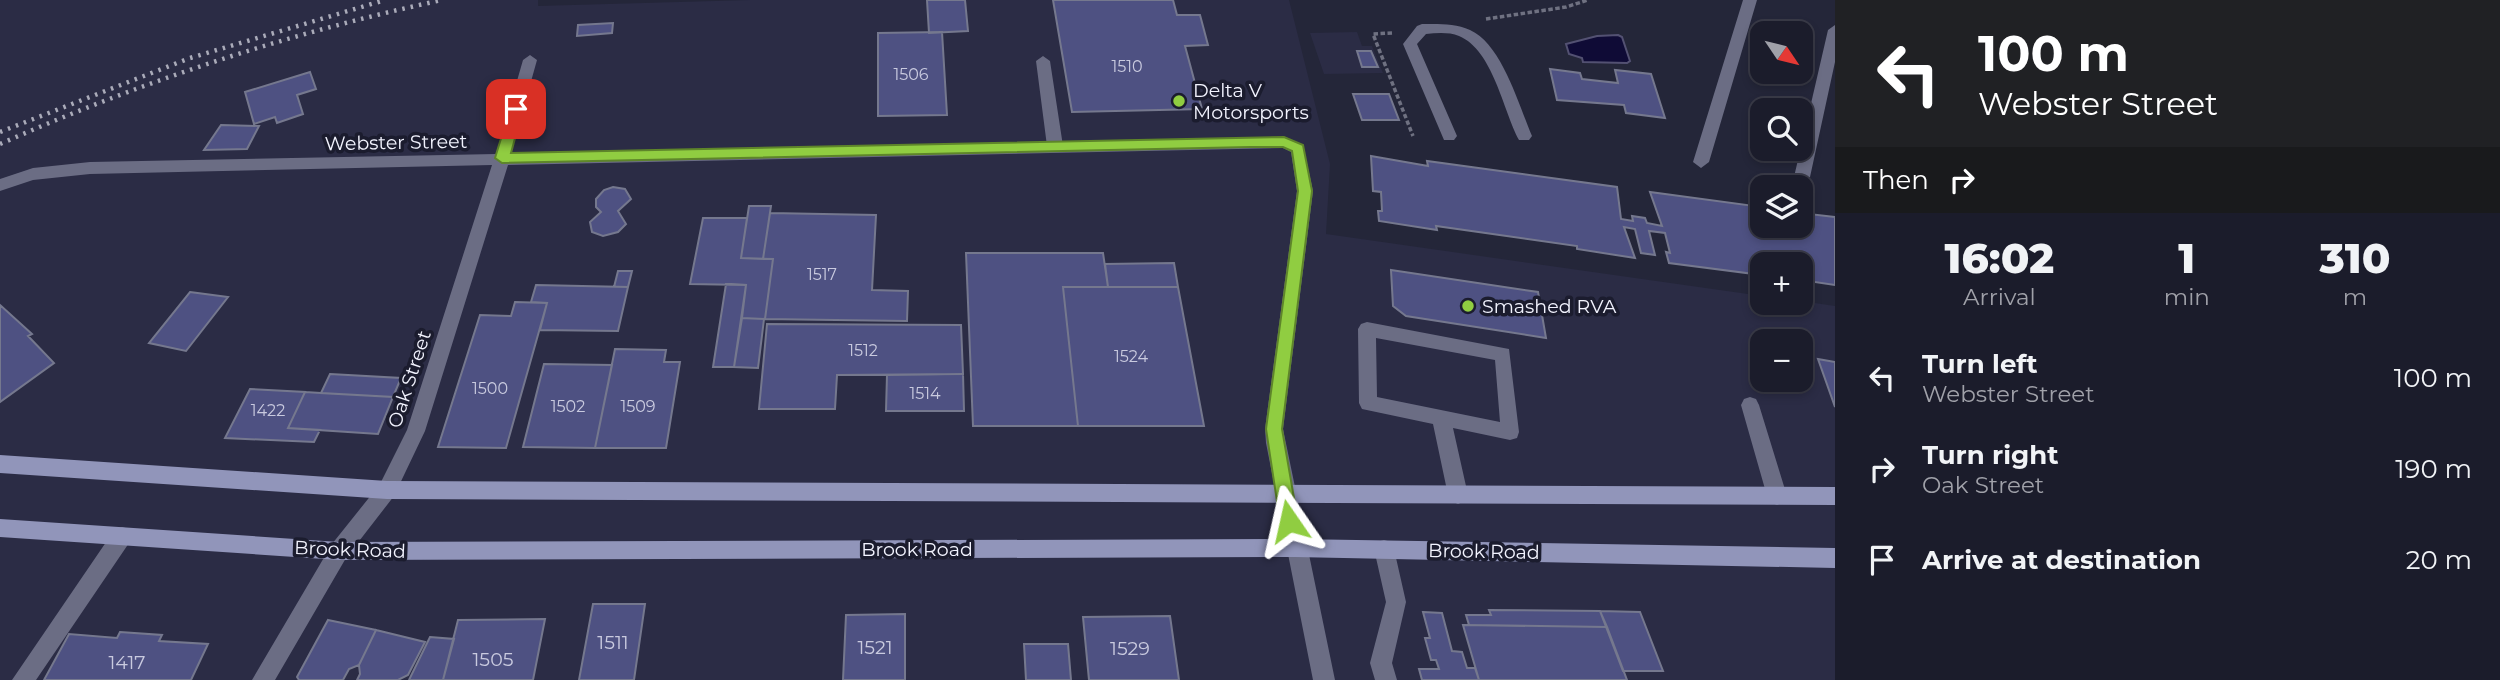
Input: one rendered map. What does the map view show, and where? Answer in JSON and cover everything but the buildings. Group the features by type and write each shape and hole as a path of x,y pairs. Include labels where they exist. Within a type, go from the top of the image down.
{"main road":[{"path":"0,464 387,490 1835,496"},
{"name":"Brook Road","path":"0,528 339,551 1294,548 1835,558"}],"street":[{"path":"1701,162 1750,0"},
{"path":"1449,136 1410,44 1422,29 1451,29 1472,36 1492,60 1524,136"},
{"path":"1802,175 1835,30"},
{"name":"Oak Street","path":"262,680 339,551 387,490 416,431 530,60"},
{"path":"1043,61 1055,146"},
{"name":"Webster Street","path":"0,185 47,170 1284,142 1298,149 1305,191 1274,429 1283,494"},
{"path":"1367,329 1503,354 1510,432 1441,418 1368,404 1367,329"},
{"path":"1750,405 1777,496"},
{"path":"1441,418 1458,495"},
{"path":"1283,494 1324,680"},
{"path":"23,680 122,536"},
{"path":"1384,549 1396,602 1381,663 1386,680"}],"shaded area":[{"path":"0,0 538,0 538,6 750,0 1289,0 1330,164 1326,234 1750,294 1750,315 1813,315 1813,303 1835,306 1835,680 0,680"},
{"path":"1357,32 1362,46 1372,46 1383,73 1324,74 1310,33"},
{"path":"1597,36 1622,37 1630,61 1627,63 1583,62 1582,58 1569,54 1566,44"}],"railway":[{"path":"0,132 190,58 385,0"},
{"path":"0,144 162,79 217,61 328,28 442,0"}],"place":[{"name":"Delta V Motorsports","path":"1179,101"},
{"name":"Smashed RVA","path":"1468,306"}],"route":[{"path":"516,109 502,158 1250,142 1284,142 1298,149 1305,191 1274,429 1276,456 1289,521"}]}
